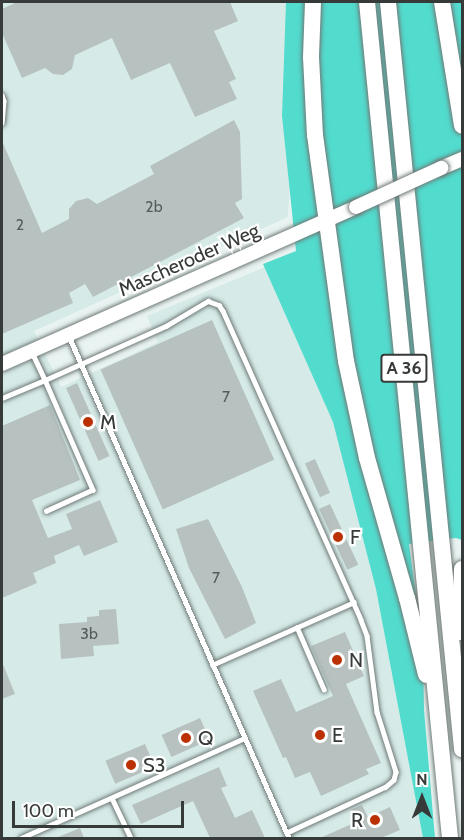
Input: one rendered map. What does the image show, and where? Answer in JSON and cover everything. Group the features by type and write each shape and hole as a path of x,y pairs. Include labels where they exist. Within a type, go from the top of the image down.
{"highway":[{"path":"313,2 312,57 315,135 355,408 407,598 440,735"},
{"name":"A 36","path":"368,2 450,838"},
{"name":"A 36","path":"388,2 462,749"},
{"path":"442,2 462,125"},
{"path":"460,720 462,569"}],"street":[{"name":"Mascheroder Weg","path":"2,364 462,159"}],"lane":[{"path":"2,95 4,101 2,123"},
{"path":"2,398 166,327 201,304 208,302 219,305 354,602 367,636 372,691 383,734 395,764 394,780 374,794 287,833"},
{"path":"69,336 290,838"},
{"path":"32,352 93,490 47,511"},
{"path":"212,665 354,602"},
{"path":"297,627 324,689"},
{"path":"21,838 245,738"},
{"path":"112,798 130,838"}],"shaded area":[{"path":"2,2 300,2 288,217 34,331 61,387 158,342 147,316 294,255 377,588 423,838 2,838"},
{"path":"286,2 462,2 462,540 456,538 409,544 423,650 424,710 435,838 423,838 376,589 333,422 263,264 296,251 282,116"}],"building":[{"path":"17,2 230,2 238,21 214,31 236,79 229,82 237,99 195,117 170,63 131,80 112,38 75,55 72,69 63,75 53,74 45,68 22,78 2,33 2,9"},
{"path":"234,120 240,132 242,199 235,203 244,218 93,297 85,284 69,293 73,303 2,334 2,141 42,233 69,219 69,209 76,201 88,198 97,204 154,174 150,166"},
{"path":"212,320 274,460 163,509 101,370"},
{"name":"M","path":"77,383 110,456 99,461 66,388"},
{"path":"50,405 80,480 32,500 48,538 72,529 66,514 100,500 118,542 84,556 79,545 54,556 56,563 33,573 37,583 2,598 2,426"},
{"path":"315,459 330,493 320,497 305,463"},
{"name":"F","path":"330,504 358,565 347,570 319,509"},
{"path":"208,519 242,587 256,623 225,639 189,568 176,529"},
{"path":"116,609 119,644 93,646 94,656 61,659 59,624 87,622 87,617 99,616 99,610"},
{"name":"E","path":"345,632 364,676 346,684 381,763 366,769 369,774 321,796 310,772 295,778 286,757 283,758 253,691 281,679 296,712 333,696 311,646"},
{"path":"2,662 15,694 2,699"},
{"name":"Q","path":"200,718 210,740 171,757 162,735"},
{"name":"S3","path":"145,744 155,767 115,784 105,761"},
{"path":"219,767 227,786 221,788 235,818 252,810 265,838 210,838 193,801 141,824 132,805"},
{"name":"R","path":"362,805 368,817 390,807 400,830 381,838 320,838 356,822 350,810"},
{"path":"80,828 84,838 56,838"}],"place":[{"name":"M","path":"88,422"},
{"name":"F","path":"338,537"},
{"name":"N","path":"337,660"},
{"name":"E","path":"320,735"},
{"name":"Q","path":"186,738"},
{"name":"S3","path":"131,765"},
{"name":"R","path":"375,820"}]}
